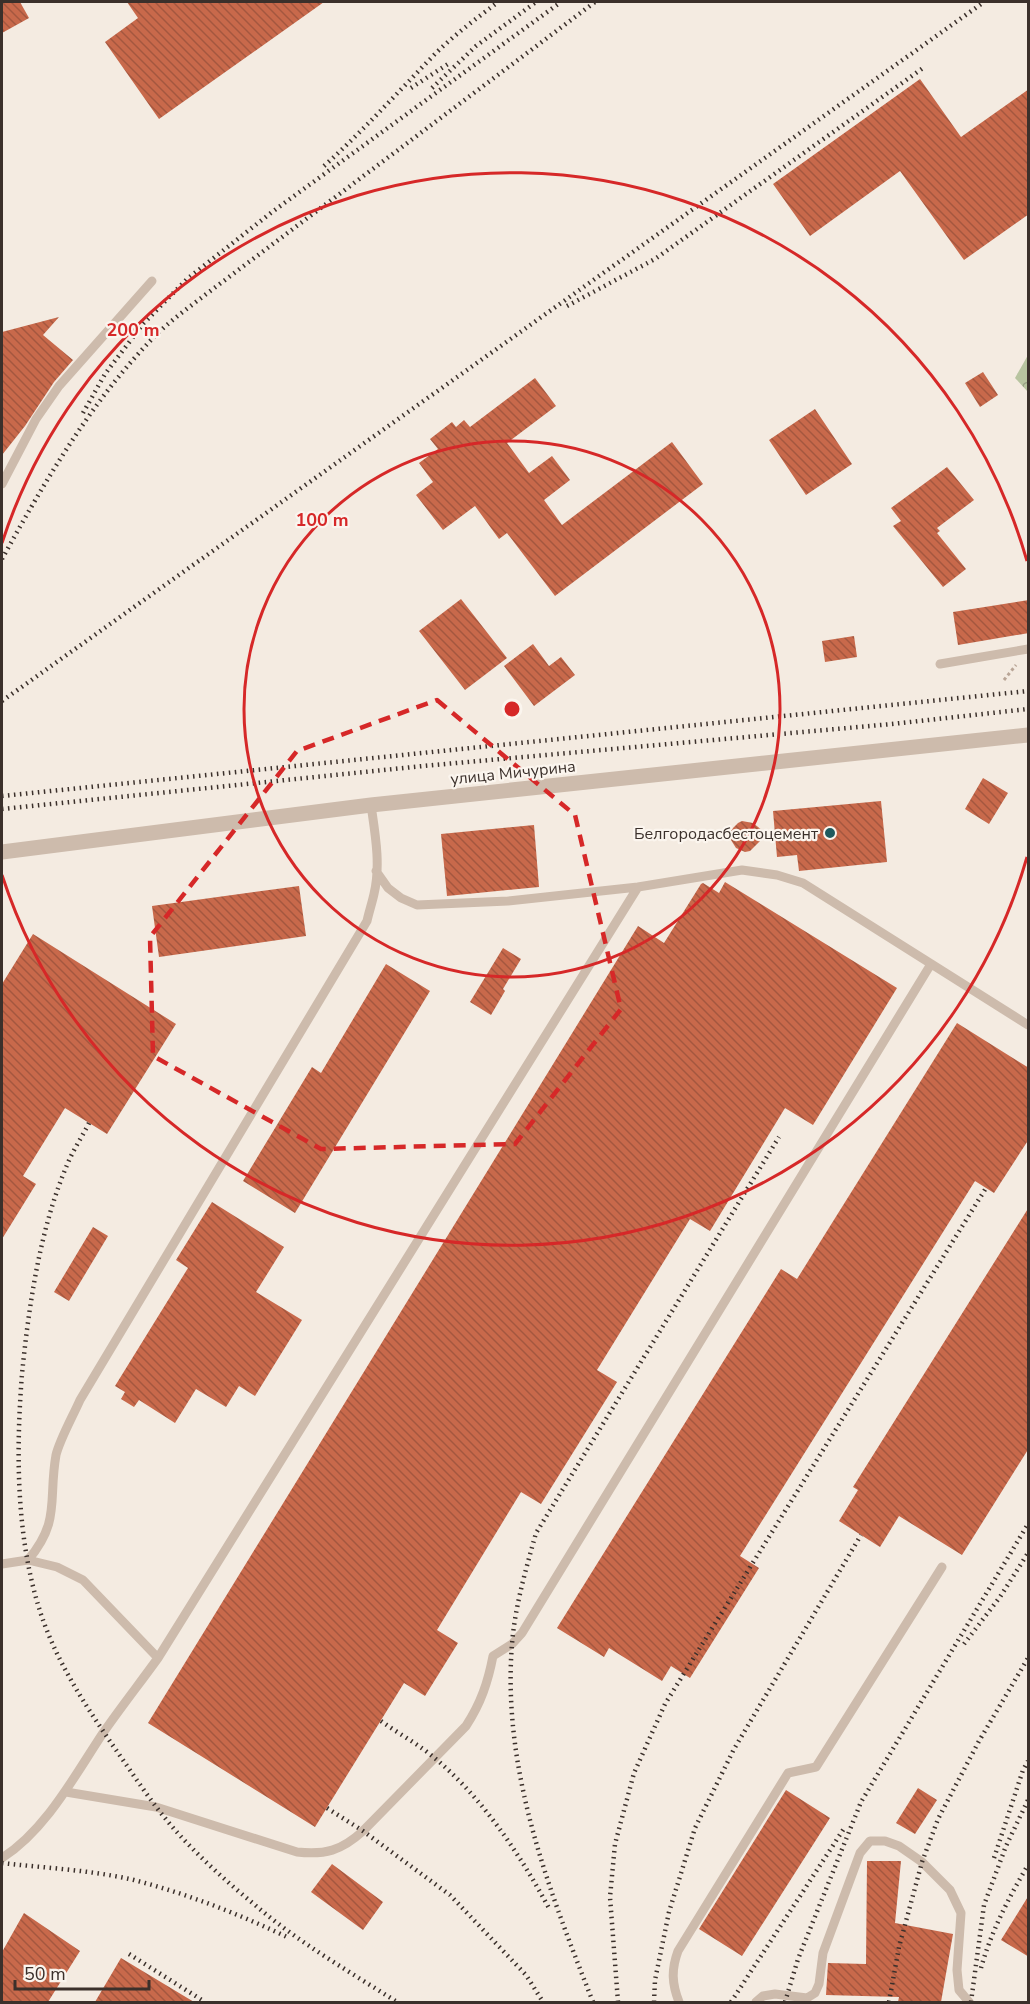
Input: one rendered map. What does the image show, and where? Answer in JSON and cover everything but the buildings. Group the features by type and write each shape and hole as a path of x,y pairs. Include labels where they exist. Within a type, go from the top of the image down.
{"street":[{"name":"улица Мичурина","path":"2,852 371,805 1029,735"}],"lane":[{"path":"2,484 36,418 59,386 152,281"},
{"path":"940,664 1029,649"},
{"path":"28,1560 42,1544 51,1521 57,1454 80,1400 367,921 375,892 376,872 371,805"},
{"path":"376,872 388,888 401,898 417,905 508,901 638,887 742,870 777,875 803,883 1029,1025"},
{"path":"2,1858 17,1848 66,1792 104,1732 158,1658 638,887"},
{"path":"66,1792 156,1807 297,1852 316,1854 338,1849 357,1836 466,1726 478,1708 488,1684 493,1656 512,1644 522,1633 931,964"},
{"path":"2,1564 28,1560 57,1566 83,1580 158,1658"},
{"path":"679,2002 674,1990 672,1968 678,1951 788,1773 816,1767 942,1567"},
{"path":"756,2002 763,1996 775,1994 807,1998 815,1993 819,1984 823,1953 861,1853 870,1841 885,1841 899,1846 922,1862 950,1890 961,1913 957,1970 959,1990 969,2002"}],"highlighted area":[{"path":"437,700 575,815 621,1009 515,1144 321,1149 153,1056 150,937 297,751"}],"green space":[{"path":"1028,355 1028,392 1015,378"}],"railway":[{"path":"324,166 442,47 498,2"},
{"path":"432,88 476,46 536,2"},
{"path":"83,413 105,374 143,324 187,279 272,212 561,2"},
{"path":"2,559 35,500 90,414 132,361 161,330 595,2"},
{"path":"2,701 984,2"},
{"path":"411,88 451,62"},
{"path":"567,306 655,259 923,68"},
{"path":"2,796 1028,691"},
{"path":"2,809 423,766 892,724 1028,709"},
{"path":"89,1123 67,1165 43,1241 32,1294 22,1374 19,1432 22,1521 31,1580 39,1608 53,1646 93,1716 152,1801 184,1840 203,1860 289,1932 397,2002"},
{"path":"593,2002 545,1872 521,1782 514,1737 511,1691 513,1630 518,1602 536,1533 779,1137"},
{"path":"618,2002 610,1897 615,1844 634,1773 665,1704 986,1188"},
{"path":"785,2002 798,1959 861,1802 1028,1524"},
{"path":"654,2002 655,1980 669,1912 695,1828 734,1749 861,1535"},
{"path":"964,1644 1000,1597 1028,1553"},
{"path":"889,2002 899,1947 922,1862 938,1819 979,1741 1028,1658"},
{"path":"381,1721 417,1744 470,1793 514,1849 550,1910"},
{"path":"994,1858 1028,1761"},
{"path":"971,2002 984,1905 1006,1846 1028,1800"},
{"path":"327,1808 363,1831 450,1895 526,1975 543,2002"},
{"path":"731,2002 845,1827"},
{"path":"2,1863 134,1880 213,1905 289,1938"},
{"path":"981,1968 1001,1915 1028,1865"},
{"path":"129,1954 205,2002"}],"place":[{"name":"Белгородасбестоцемент","path":"830,833"}]}
